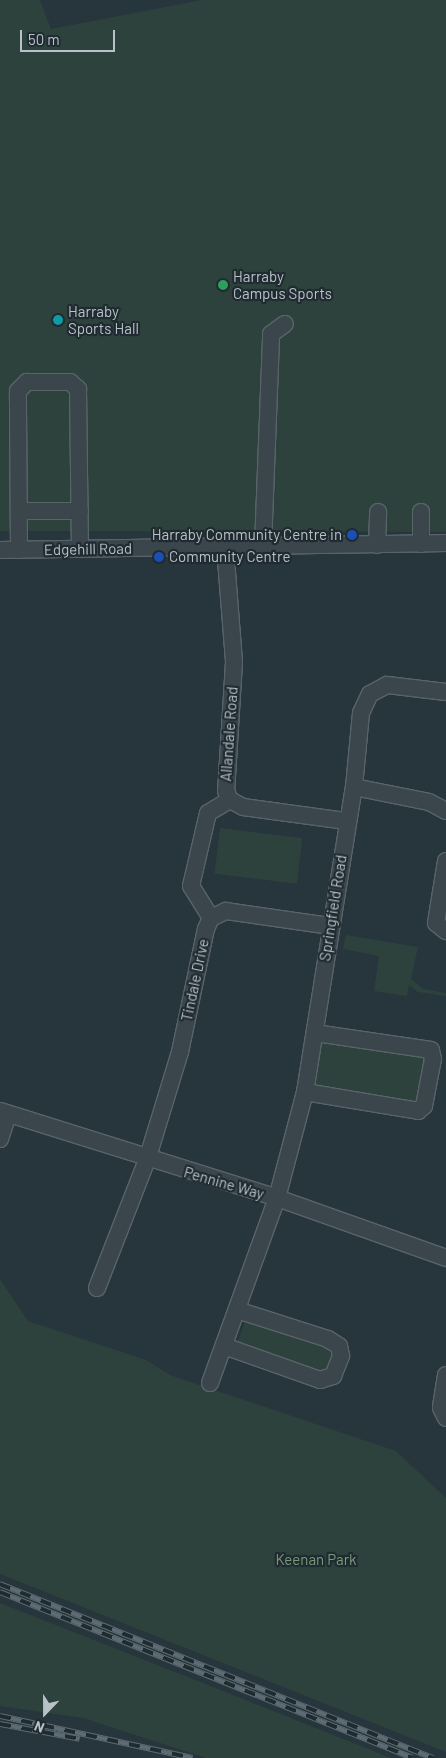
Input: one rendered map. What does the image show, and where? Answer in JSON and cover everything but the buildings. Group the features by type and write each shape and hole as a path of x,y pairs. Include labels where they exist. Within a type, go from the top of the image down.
{"street":[{"path":"263,547 271,334 285,324"},
{"path":"20,550 18,391 27,382 70,382 78,389 80,549"},
{"path":"19,511 80,511"},
{"path":"377,545 378,512"},
{"path":"420,544 422,512"},
{"name":"Edgehill Road","path":"0,550 225,548 446,543"},
{"name":"Allandale Road","path":"225,548 234,662 226,791 230,800 244,807 347,821"},
{"name":"Springfield Road","path":"210,1383 278,1198 305,1092 316,1033 330,926 354,787 361,713 370,694 387,685 446,692"},
{"path":"354,787 429,802 446,811"},
{"path":"211,918 191,886 208,813 230,800"},
{"path":"446,861 436,923 446,931"},
{"name":"Tindale Drive","path":"97,1288 147,1160 180,1052 206,929 211,918 226,911 330,926"},
{"path":"305,1092 418,1111 424,1106 426,1097 433,1059 431,1050 316,1033"},
{"path":"0,1139 4,1113"},
{"name":"Pennine Way","path":"4,1113 147,1160 278,1198 446,1258"},
{"path":"224,1346 320,1380 333,1376 341,1356 338,1346 328,1340 237,1310"},
{"path":"445,1381 441,1408 446,1418"}],"green space":[{"name":"Harraby Campus Sports","path":"0,0 40,0 51,29 202,0 446,0 446,532 0,531"},
{"path":"220,828 302,838 297,884 214,874"},
{"path":"346,935 418,947 411,979 423,989 446,993 446,996 418,992 409,985 407,996 374,991 379,956 343,949"},
{"path":"321,1041 424,1058 427,1061 417,1105 316,1088 310,1084"},
{"name":"Keenan Park","path":"0,1279 28,1321 146,1360 170,1375 396,1451 446,1498 446,1752 0,1574"},
{"path":"246,1320 323,1345 333,1355 329,1368 321,1371 237,1343"},
{"path":"0,1603 391,1758 206,1758 83,1718 0,1706"}],"railway":[{"path":"0,1584 433,1758"},
{"path":"0,1592 412,1758"},
{"path":"0,1716 192,1758"},
{"path":"0,1724 80,1739"}],"place":[{"name":"Harraby Campus Sports","path":"223,285"},
{"name":"Harraby Sports Hall","path":"58,320"},
{"name":"Harraby Community Centre in","path":"352,535"},
{"name":"Community Centre","path":"159,557"}]}
